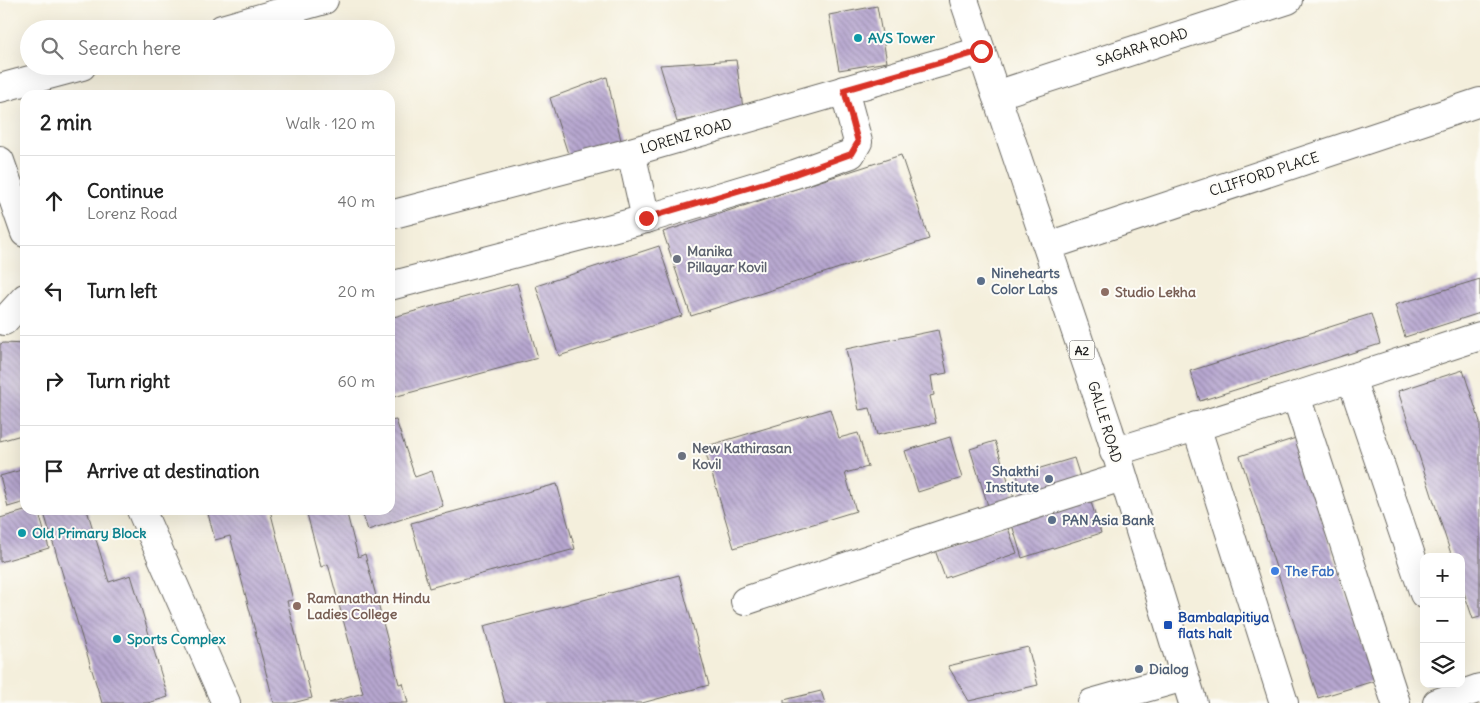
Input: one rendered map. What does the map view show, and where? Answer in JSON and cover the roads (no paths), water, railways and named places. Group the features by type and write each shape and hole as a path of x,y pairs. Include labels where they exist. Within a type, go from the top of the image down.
{"main road":[{"path":"254,20 324,0"},
{"name":"GALLE ROAD","path":"964,0 1048,246 1193,703"},
{"name":"SAGARA ROAD","path":"996,95 1288,0"},
{"name":"LORENZ ROAD","path":"395,215 630,152 981,51"},
{"path":"0,88 48,75"},
{"path":"395,282 646,218 795,174 851,154 858,142 844,90"},
{"name":"CLIFFORD PLACE","path":"1048,246 1480,102"},
{"path":"630,152 646,218"},
{"path":"0,161 20,219"},
{"path":"10,322 20,306"},
{"path":"1114,452 1296,396 1480,336"},
{"path":"1351,378 1420,582"},
{"path":"1296,396 1396,703"},
{"path":"1196,426 1284,703"},
{"path":"745,601 943,534 1122,477"},
{"path":"143,515 226,703"},
{"path":"1092,703 1184,677"}],"place":[{"name":"AVS Tower","path":"858,38"},
{"name":"Manika Pillayar Kovil","path":"677,259"},
{"name":"Ninehearts Color Labs","path":"981,281"},
{"name":"Studio Lekha","path":"1105,292"},
{"name":"New Kathirasan Kovil","path":"682,456"},
{"name":"Shakthi Institute","path":"1049,479"},
{"name":"PAN Asia Bank","path":"1052,520"},
{"name":"Old Primary Block","path":"22,533"},
{"name":"The Fab","path":"1275,571"},
{"name":"Ramanathan Hindu Ladies College","path":"297,606"},
{"name":"Bambalapitiya flats halt","path":"1168,625"},
{"name":"Sports Complex","path":"117,639"},
{"name":"Dialog","path":"1139,669"}]}
